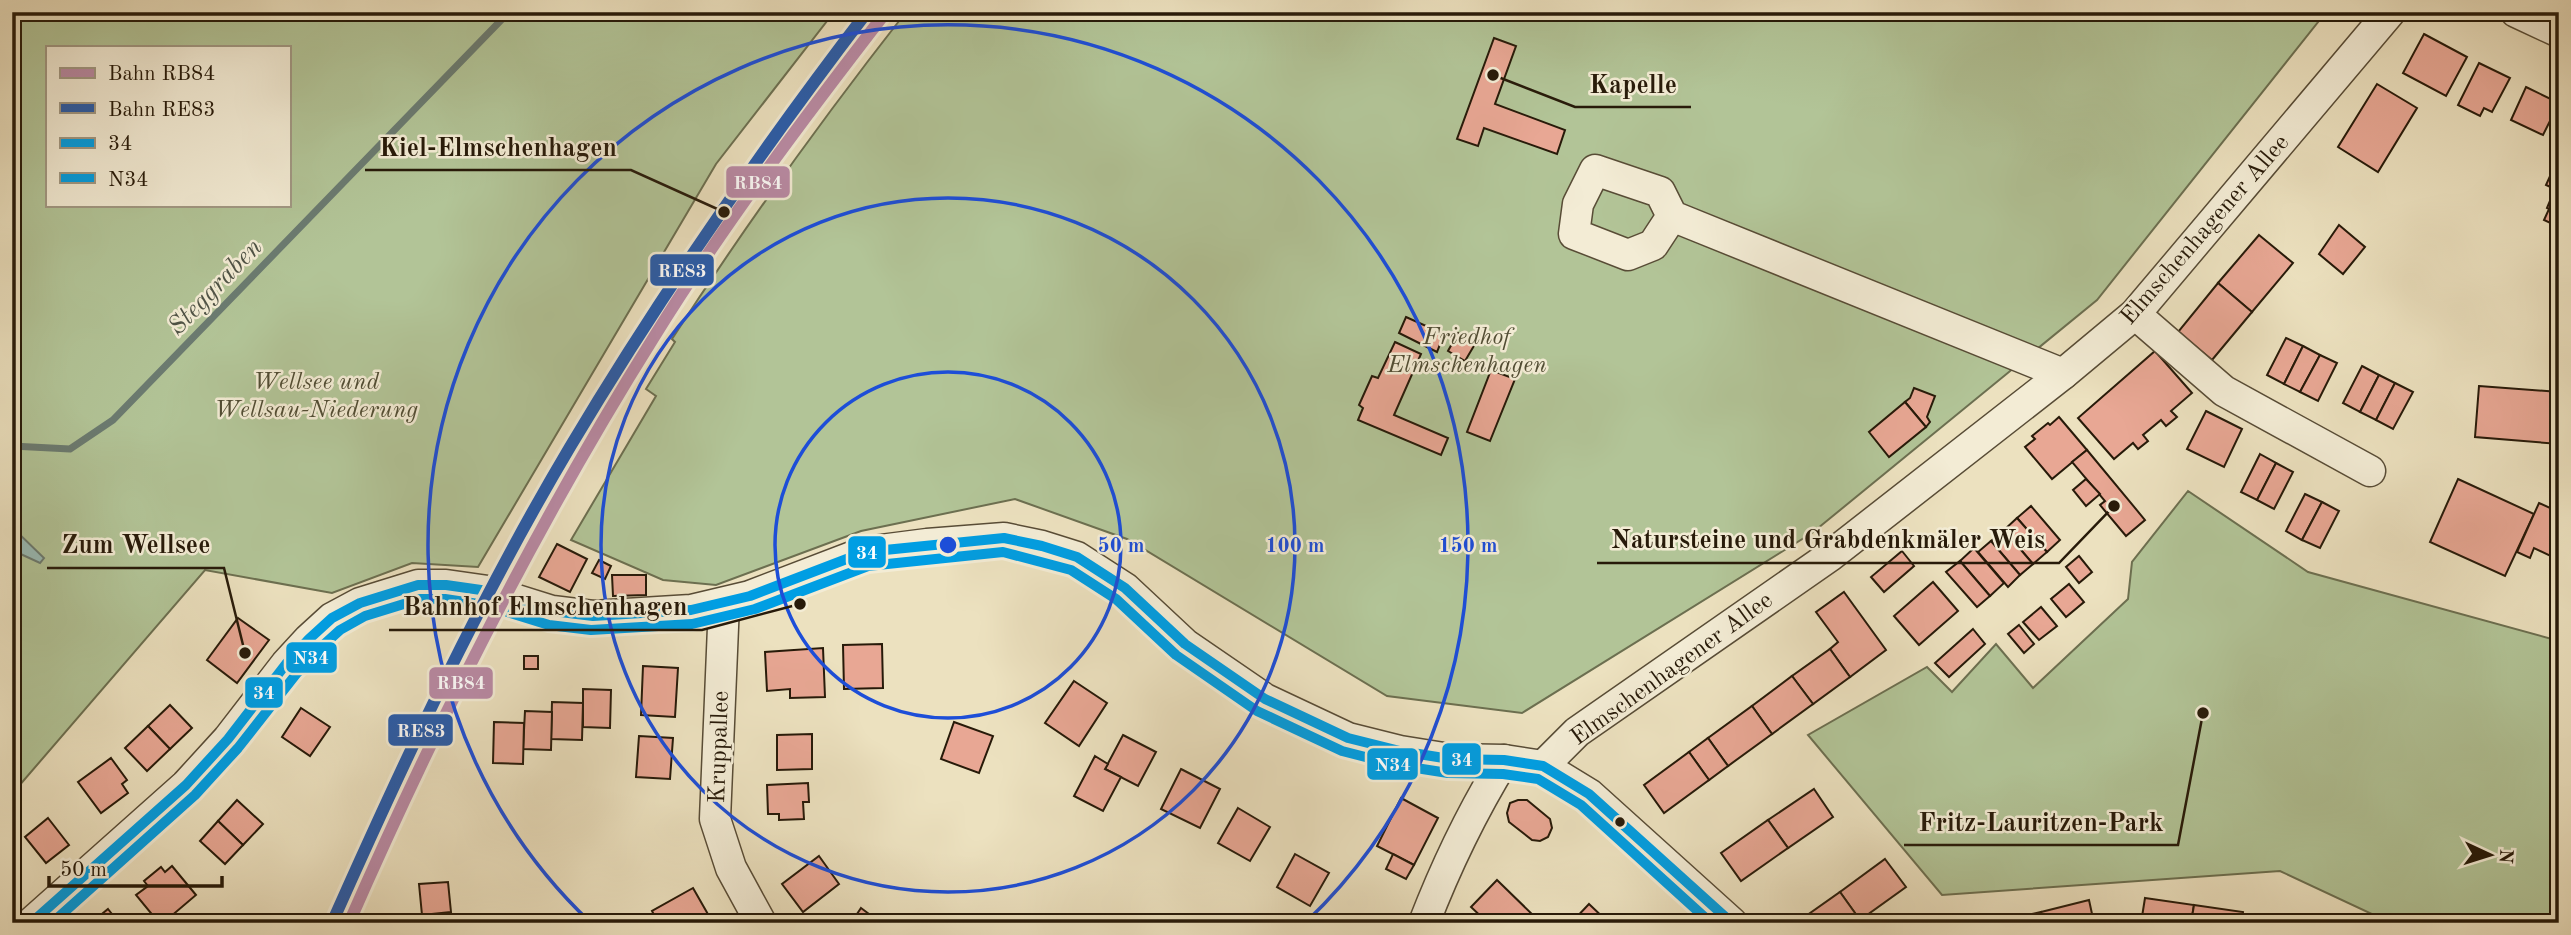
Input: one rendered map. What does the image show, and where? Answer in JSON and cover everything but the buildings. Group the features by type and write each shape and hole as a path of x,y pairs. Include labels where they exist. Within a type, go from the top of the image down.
{"street":[{"name":"Elmschenhagener Allee","path":"1543,766 1577,732 1830,556 2063,374 2135,314 2390,12"},
{"path":"2516,12 2559,32"},
{"path":"1672,216 2063,374"},
{"path":"2135,314 2224,391 2370,471"},
{"path":"32,923 186,785 228,739 286,664 332,618 360,603 418,585 466,586 542,608 593,616 691,610 750,596 865,552 1004,538 1077,557 1125,588 1185,644 1265,699 1348,738 1450,760 1504,760 1543,766 1589,794 1732,923"},
{"name":"Kruppallee","path":"724,603 715,819 732,868 761,923"},
{"path":"1424,923 1444,872 1504,760"}],"green space":[{"name":"Wellsee und Wellsau-Niederung","path":"12,12 834,12 716,164 478,567 412,563 332,593 205,570 12,794"},
{"name":"Friedhof Elmschenhagen","path":"906,12 2326,12 2097,300 1812,533 1522,713 1387,696 1127,539 1015,499 861,531 716,585 663,580 571,540 656,396 646,389 675,342 672,339 785,173"},
{"path":"2188,491 2308,572 2559,641 2559,923 2391,923 2280,871 1942,895 1808,735 1927,667 1952,692 1996,644 2033,688 2128,599 2132,562"}],"water":[{"path":"12,527 44,558 40,563 12,550"}],"waterway":[{"name":"Steggraben","path":"12,446 70,449 113,420 509,12"}],"rail line":[{"name":"RE83","path":"332,923 444,682 505,563 570,447 639,335 712,225 867,12"},
{"name":"RB84","path":"349,923 454,698 569,479 681,295 737,212 886,12"}],"transit line":[{"name":"34","path":"31,923 186,785 228,739 286,664 309,639 332,618 360,603 418,585 446,585 488,591 552,611 593,616 691,610 750,596 865,552 1004,538 1077,557 1125,588 1185,644 1265,699 1348,738 1400,751 1450,759 1504,760 1543,766 1589,794 1732,923"},
{"name":"N34","path":"52,923 195,795 238,748 319,649 340,630 365,616 420,599 445,599 485,605 549,625 591,630 692,624 755,609 868,566 1003,552 1071,570 1116,599 1176,655 1257,711 1342,751 1397,765 1448,773 1503,774 1538,779 1581,805 1711,923"}],"place":[{"name":"Kapelle","path":"1493,75"},
{"name":"Kiel-Elmschenhagen","path":"724,212"},
{"name":"Natursteine und Grabdenkmäler Weis","path":"2114,506"},
{"name":"Bahnhof Elmschenhagen","path":"800,604"},
{"name":"Zum Wellsee","path":"245,653"},
{"name":"Fritz-Lauritzen-Park","path":"2203,713"}]}
